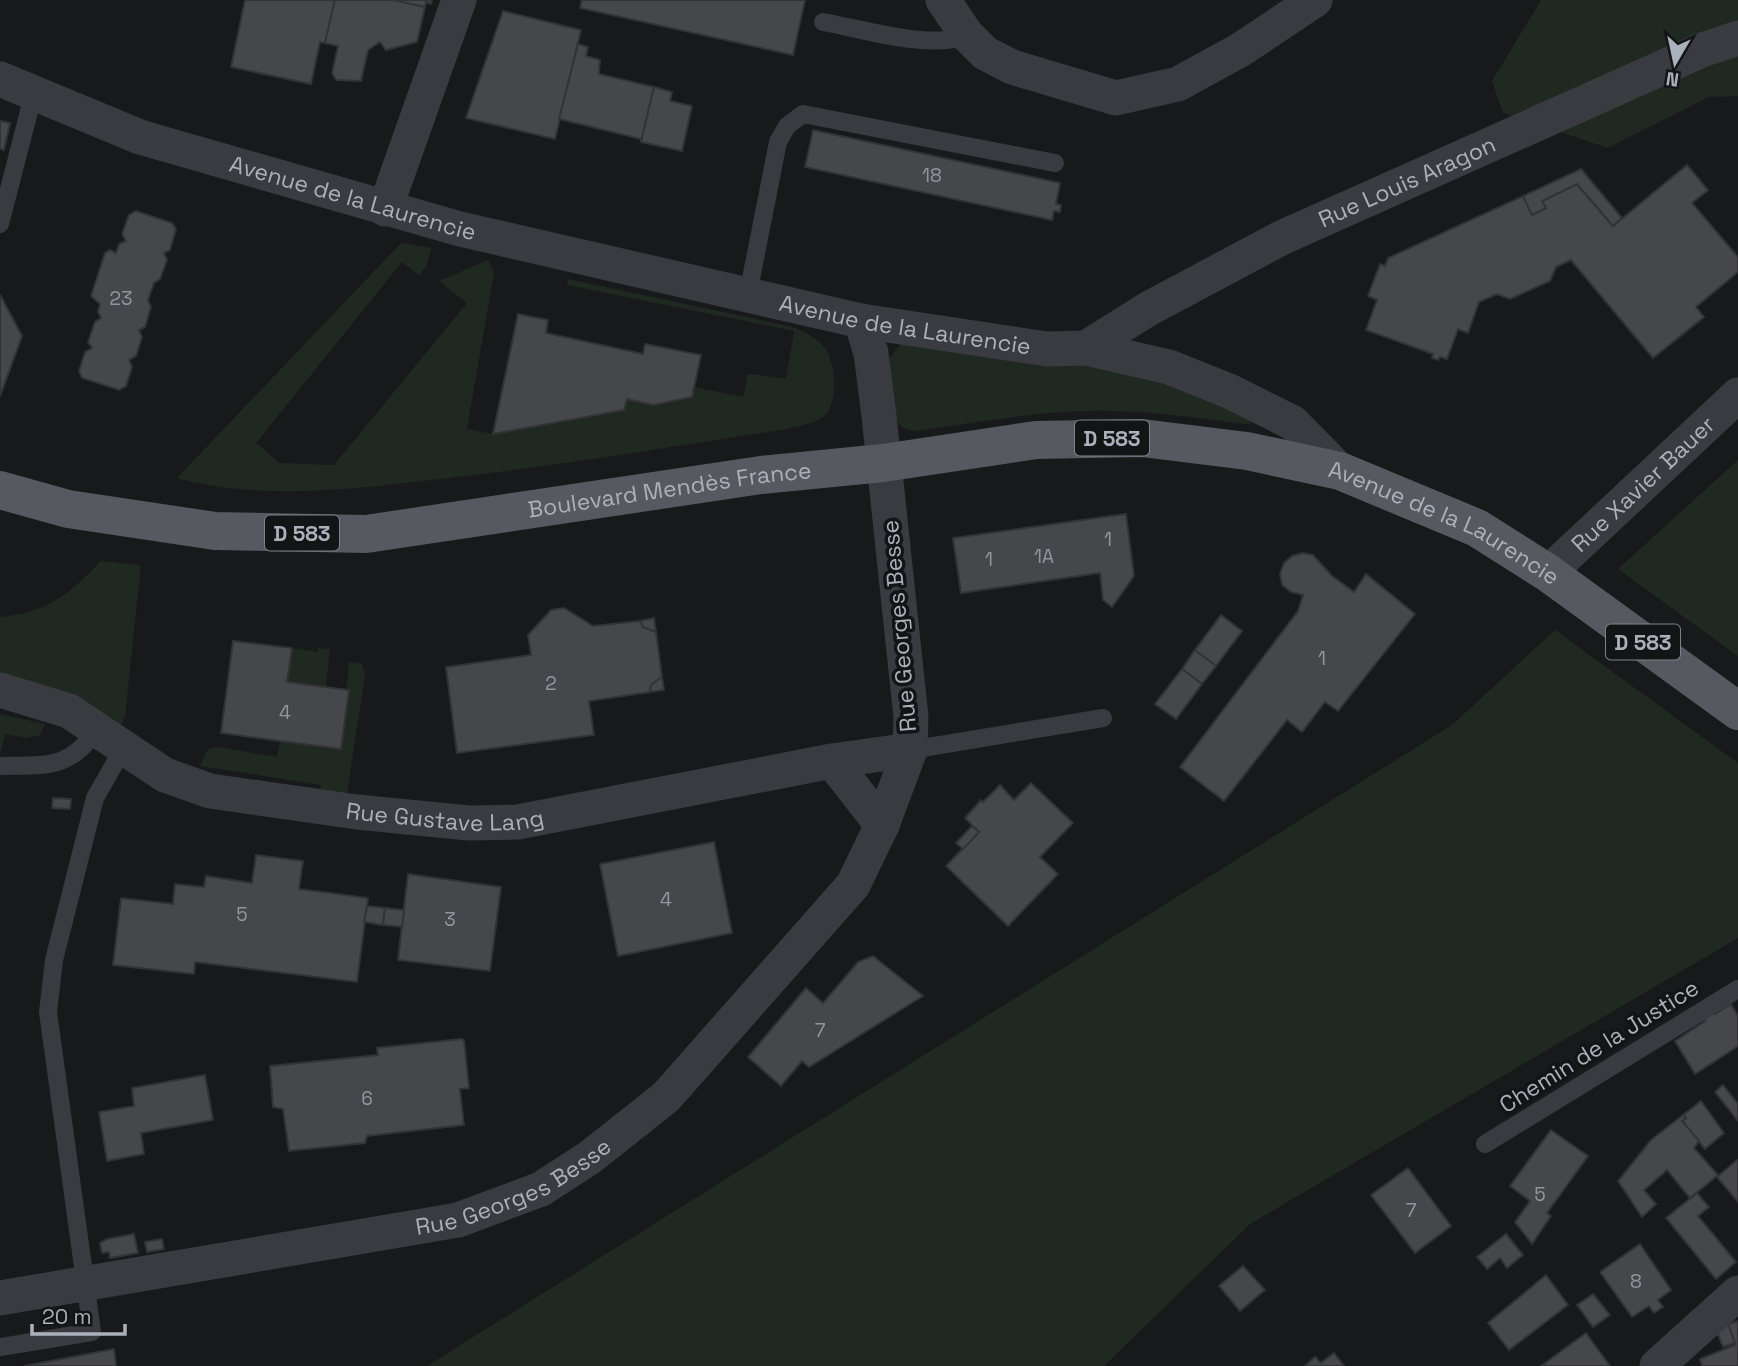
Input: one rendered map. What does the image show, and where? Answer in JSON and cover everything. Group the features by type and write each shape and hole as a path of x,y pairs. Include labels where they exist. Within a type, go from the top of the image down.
{"main road":[{"name":"Boulevard Mendès France","path":"0,490 68,509 215,531 366,534 761,475 883,463 1036,440 1142,438 1247,451 1340,471"},
{"name":"Avenue de la Laurencie","path":"1340,471 1477,528 1548,573 1738,711"}],"street":[{"path":"385,209 459,0"},
{"path":"943,0 966,34 985,53 1012,67 1116,98 1178,84 1240,50 1315,0"},
{"name":"Rue Louis Aragon","path":"1086,348 1148,309 1281,238 1702,50 1738,38"},
{"name":"Avenue de la Laurencie","path":"0,79 140,137 460,229 862,321 1047,349 1086,348 1169,367 1229,391 1293,424 1340,471"},
{"name":"Rue Georges Besse","path":"0,1298 458,1220 541,1189 589,1158 666,1097 853,885 882,825 910,750 911,717 871,353 862,321"},
{"name":"Rue Xavier Bauer","path":"1548,573 1738,395"},
{"name":"Rue Gustave Lang","path":"0,690 69,711 165,775 210,791 357,812 469,823 518,822 832,761 910,750"},
{"path":"832,761 882,825"},
{"path":"1657,1366 1738,1293"}],"lane":[{"path":"823,22 921,40 956,41 966,34"},
{"path":"0,224 34,92"},
{"path":"748,294 778,142 787,126 803,114 1055,163"},
{"path":"910,750 1104,718"},
{"path":"0,766 64,761 111,738"},
{"path":"0,1347 92,1332 48,1012 54,960 111,738"},
{"name":"Chemin de la Justice","path":"1485,1144 1738,989"}],"shaded area":[{"path":"1541,0 1738,0 1738,96 1709,97 1608,148 1503,113 1492,81"},
{"path":"401,243 431,248 427,265 419,275 402,262 256,443 280,463 334,465 467,303 439,281 488,260 494,272 467,429 493,434 624,410 627,399 653,405 692,397 694,387 743,397 748,374 786,379 794,331 567,285 568,279 802,331 819,341 829,355 834,384 832,403 823,417 786,429 570,462 407,483 274,491 209,485 177,478"},
{"path":"918,342 1039,366 1071,359 1098,363 1235,404 1253,425 1148,413 1088,411 1014,417 915,431 903,428 895,420 888,360 901,344"},
{"path":"1738,460 1738,656 1618,569"},
{"path":"101,561 141,565 125,717 121,725 63,693 0,675 0,617 31,611 56,600 79,583"},
{"path":"1555,630 1738,763 1738,938 1250,1224 1104,1366 427,1366 1452,725"},
{"path":"292,648 318,652 318,648 330,649 326,687 287,682"},
{"path":"349,662 362,664 365,674 347,794 320,791 321,785 200,766 208,749 217,747 277,757 280,741 341,749"},
{"path":"0,714 45,724 40,735 27,738 5,734 0,754"}],"building":[{"path":"245,0 335,0 325,43 320,42 311,84 231,67"},
{"path":"335,0 394,0 425,7 417,42 386,50 380,42 368,50 361,81 336,80 332,73 338,46 325,43"},
{"path":"394,0 432,0 431,4 426,2 425,7"},
{"path":"582,0 805,0 793,55 580,8"},
{"path":"503,11 581,30 555,139 466,118"},
{"path":"578,44 588,47 586,56 600,60 599,74 654,87 641,142 641,139 559,119"},
{"path":"654,87 672,92 670,101 692,106 682,151 641,142"},
{"path":"0,121 10,123 4,150 0,149"},
{"path":"813,130 1060,183 1056,204 1061,205 1060,212 1054,211 1052,220 805,167"},
{"path":"1687,165 1708,190 1692,203 1738,257 1738,272 1696,307 1704,317 1653,358 1571,260 1556,267 1550,281 1510,299 1497,294 1479,302 1468,333 1458,329 1447,359 1432,358 1433,354 1366,330 1377,300 1368,296 1380,264 1385,266 1388,258 1523,196 1532,215 1546,208 1542,201 1577,184 1613,226"},
{"path":"1581,169 1622,218 1613,226 1577,184 1542,201 1546,208 1532,215 1523,196"},
{"path":"136,211 172,223 176,229 170,250 164,253 167,260 160,279 154,283 148,300 151,307 145,327 139,330 142,337 136,356 129,360 132,367 126,386 119,390 82,378 79,371 85,352 92,348 88,342 95,322 101,318 98,312 100,304 91,296 105,253 110,250 116,253 119,244 126,241 122,234 129,215"},
{"path":"0,295 22,336 0,396"},
{"path":"0,295 22,336 0,396"},
{"path":"518,314 548,320 546,333 643,354 645,344 701,355 692,397 653,405 627,399 624,410 493,434"},
{"path":"1126,514 1134,576 1112,607 1103,600 1100,573 961,593 953,538"},
{"path":"1303,553 1313,555 1331,575 1354,592 1366,574 1415,614 1338,711 1325,702 1302,732 1287,720 1224,801 1180,767 1298,611 1303,595 1291,592 1282,585 1280,574 1284,563 1292,556"},
{"path":"564,608 593,626 640,621 643,627 656,632 662,677 651,685 650,692 589,701 594,735 457,753 446,667 531,655 528,635 551,610"},
{"path":"1221,615 1242,631 1216,666 1195,650"},
{"path":"654,618 656,632 643,627 640,621"},
{"path":"233,641 292,648 287,682 349,690 341,749 221,733"},
{"path":"1195,650 1216,666 1202,684 1182,669"},
{"path":"1182,669 1202,684 1176,719 1155,704"},
{"path":"662,677 664,690 650,692 651,685"},
{"path":"1031,783 1073,823 1040,857 1058,874 1008,926 946,866 979,832 965,818 981,800 983,802 1000,785 1014,800"},
{"path":"53,798 71,799 70,809 52,808"},
{"path":"972,826 979,832 963,849 956,843"},
{"path":"714,842 732,933 618,956 600,864"},
{"path":"256,855 303,861 299,889 368,898 357,982 195,962 194,974 113,965 121,898 173,904 175,884 204,887 206,876 252,883"},
{"path":"408,874 501,887 490,971 398,960"},
{"path":"367,906 385,908 383,925 364,922"},
{"path":"385,908 404,910 402,927 383,925"},
{"path":"873,956 923,996 809,1067 802,1061 781,1086 748,1057 806,988 823,1003 858,962"},
{"path":"1731,1004 1738,1016 1738,1046 1695,1074 1675,1041 1705,1021 1703,1018 1712,1011 1715,1014"},
{"path":"464,1040 469,1088 460,1089 464,1125 367,1136 365,1143 289,1151 283,1109 273,1107 270,1066 378,1055 377,1048"},
{"path":"205,1075 213,1120 141,1133 144,1154 107,1161 99,1112 134,1106 132,1088"},
{"path":"1723,1085 1738,1104 1738,1121 1715,1092"},
{"path":"1701,1101 1724,1133 1705,1149 1682,1121 1686,1118 1683,1115"},
{"path":"1683,1115 1686,1118 1682,1121 1699,1141 1694,1148 1718,1175 1690,1198 1667,1170 1644,1190 1656,1204 1642,1217 1618,1181 1651,1140"},
{"path":"1551,1130 1588,1156 1547,1213 1551,1216 1532,1244 1515,1222 1530,1201 1510,1186"},
{"path":"1738,1161 1738,1202 1717,1177"},
{"path":"1408,1168 1451,1226 1415,1253 1371,1195"},
{"path":"1697,1193 1709,1207 1698,1216 1736,1262 1716,1279 1666,1218"},
{"path":"134,1234 138,1253 110,1258 109,1252 102,1253 100,1243"},
{"path":"1506,1234 1523,1255 1507,1268 1500,1258 1487,1269 1477,1257"},
{"path":"162,1239 164,1249 147,1252 145,1242"},
{"path":"1640,1244 1671,1290 1658,1300 1663,1307 1654,1313 1649,1306 1632,1317 1600,1272"},
{"path":"1243,1266 1265,1290 1240,1311 1219,1286"},
{"path":"1546,1275 1568,1305 1509,1350 1488,1323"},
{"path":"1593,1294 1610,1315 1593,1327 1577,1305"},
{"path":"1738,1321 1738,1366 1702,1366 1700,1359 1735,1345 1728,1324"},
{"path":"1728,1324 1735,1343 1723,1347 1714,1325"},
{"path":"1586,1333 1610,1366 1541,1366"},
{"path":"114,1349 116,1366 24,1366"},
{"path":"1334,1353 1344,1366 1305,1366 1315,1357 1321,1363"}]}
